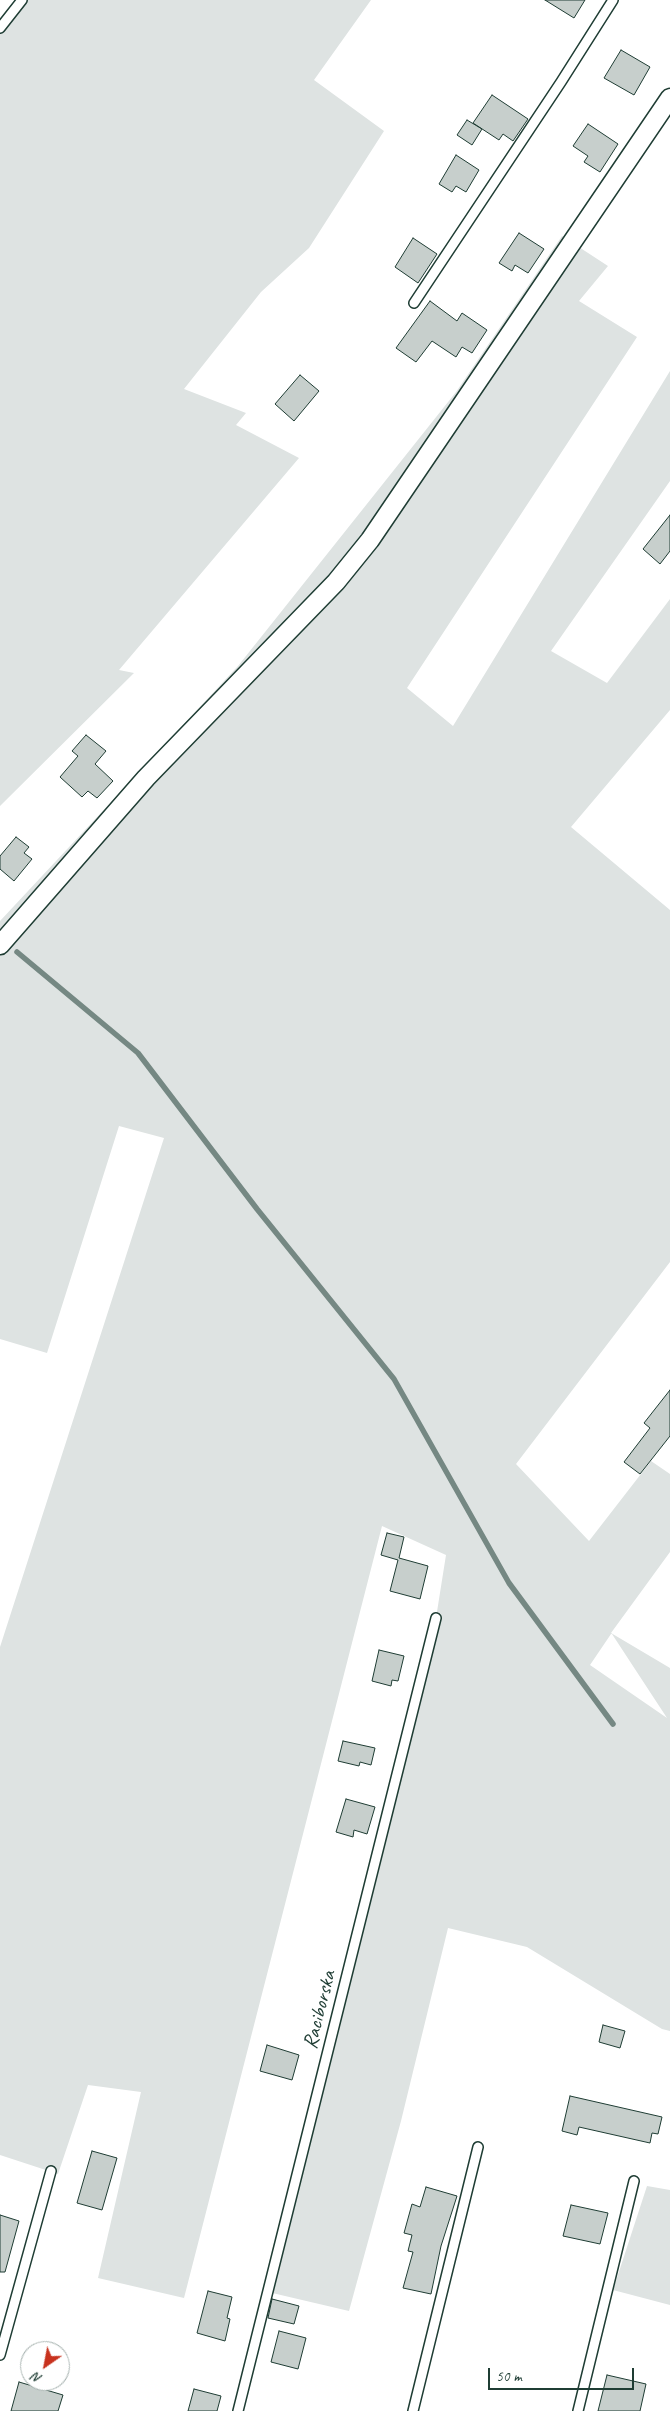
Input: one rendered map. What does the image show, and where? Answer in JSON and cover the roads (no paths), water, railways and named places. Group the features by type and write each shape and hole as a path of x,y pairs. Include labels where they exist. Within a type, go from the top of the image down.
{"street":[{"path":"0,945 146,778 336,582 370,540 670,98"}],"lane":[{"path":"0,28 22,0"},
{"path":"414,303 562,82 613,0"},
{"name":"Raciborska","path":"238,2411 436,1618"},
{"path":"413,2411 478,2147"},
{"path":"0,2355 51,2171"},
{"path":"578,2411 634,2181"}],"waterway":[{"path":"17,952 138,1053 257,1209 394,1379 509,1583 613,1724"}]}
